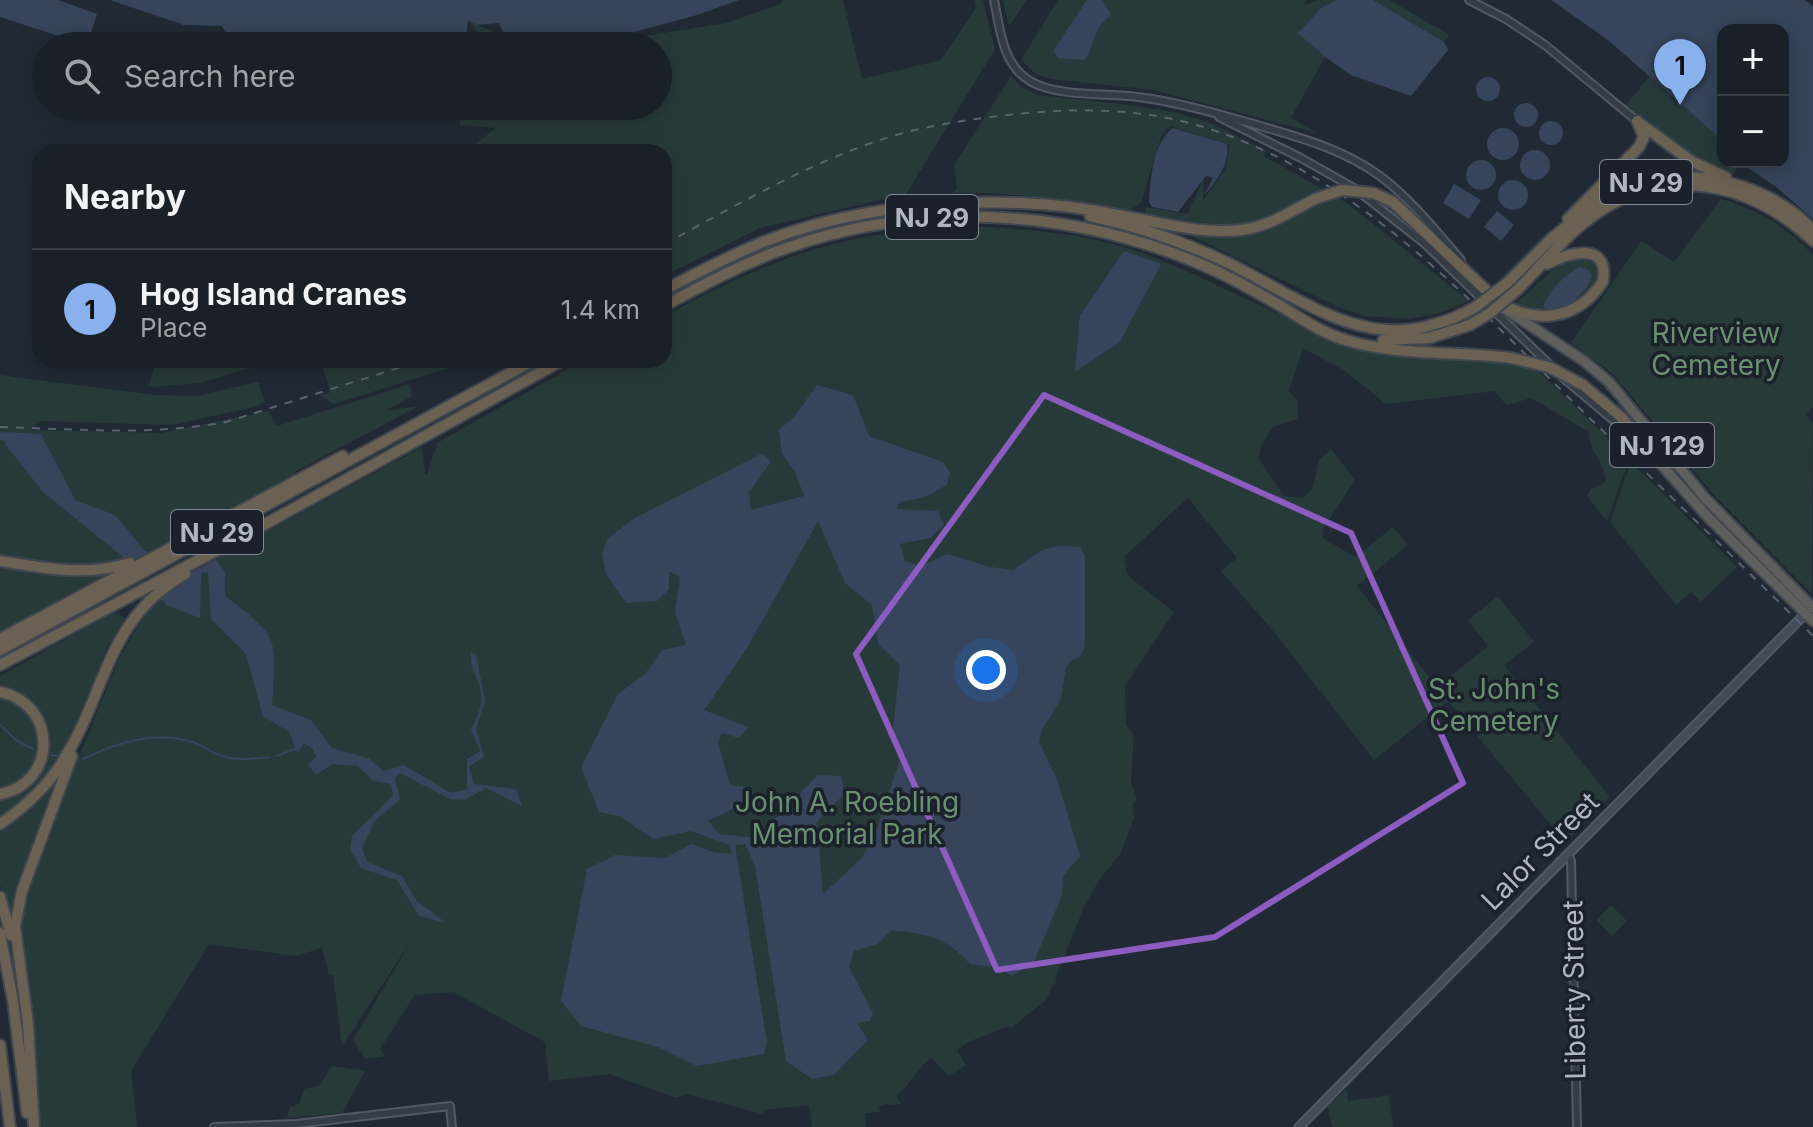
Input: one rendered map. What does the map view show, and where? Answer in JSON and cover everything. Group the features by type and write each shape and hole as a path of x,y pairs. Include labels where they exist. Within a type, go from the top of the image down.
{"highway":[{"path":"1637,121 1700,166 1745,183 1759,192"},
{"path":"1549,241 1639,147 1644,137 1637,121"},
{"name":"NJ 29","path":"672,302 738,267 820,237 896,221 971,216 1042,221 1131,240 1201,264 1329,328 1374,339 1403,341 1429,338 1470,325 1490,313 1549,241 1596,203 1649,181 1697,177 1728,182 1759,192 1792,211 1813,230"},
{"name":"NJ 29","path":"672,286 733,255 807,227 879,210 973,203 1027,206 1072,212 1159,235 1224,261 1332,316 1365,327 1411,330 1454,318 1511,288 1539,269 1573,231 1600,211 1634,194 1671,186 1709,187 1741,194 1775,209 1813,241"},
{"path":"973,203 1066,206 1174,226 1230,231 1268,223 1315,199 1342,190 1373,193 1393,202 1493,297 1530,316 1559,316 1585,302 1596,292 1604,277 1603,266 1597,258 1583,252 1564,256 1539,269"},
{"name":"NJ 129","path":"1493,297 1511,314 1584,361 1609,382 1705,498 1811,611"},
{"path":"1276,303 1322,331 1363,344 1511,358 1549,367 1583,385 1621,417 1658,461"},
{"path":"0,650 121,574 233,513 307,478 370,443 401,432 519,368"},
{"path":"0,824 31,799 59,768 71,748 116,645 139,611 176,579 320,493 548,368"},
{"name":"NJ 129","path":"1658,461 1706,515 1811,611"},
{"name":"NJ 29","path":"121,574 307,478"},
{"name":"NJ 29","path":"0,665 320,493"},
{"path":"0,561 121,574"},
{"path":"0,639 82,599"},
{"path":"0,692 16,697 29,706 41,725 44,740 41,762 32,777 14,791 0,794"},
{"path":"32,1127 28,1024 15,926 19,901 90,703"},
{"path":"0,897 20,972"},
{"path":"0,933 32,1127"},
{"path":"0,1045 10,1127"},
{"path":"0,1063 5,1085"}],"main road":[{"name":"Lalor Street","path":"1299,1127 1811,611"}],"street":[{"name":"NJ 129","path":"994,0 1010,61 1032,82 1051,89 1146,98 1316,142 1361,163 1386,181 1407,200 1493,297"},
{"path":"1469,0 1506,19 1545,45 1637,121"},
{"name":"NJ 129","path":"1204,111 1318,167 1397,219 1577,392 1658,461"},
{"name":"Liberty Street","path":"1568,854 1571,861 1577,1127"},
{"path":"214,1127 296,1124 450,1106 452,1127"}],"highlighted area":[{"path":"1044,395 1351,533 1463,783 1215,937 997,970 856,654"}],"green space":[{"path":"784,0 843,0 862,79 941,60 976,8 975,0 983,0 995,49 906,194 760,228 672,272 672,144 475,144 496,128 459,125 460,120 672,120 670,32 727,23"},
{"path":"1003,0 1027,0 1009,26"},
{"path":"1058,0 1306,0 1304,5 1318,0 1337,0 1322,7 1299,32 1325,57 1291,118 1317,133 1154,90 1051,79 1036,74 1021,60"},
{"path":"1373,0 1390,0 1449,35 1444,42"},
{"path":"467,19 492,32 477,32"},
{"path":"1011,76 1021,87 1039,95 1178,113 1210,123 1266,150 1264,156 1347,203 1469,301 1440,313 1410,319 1365,316 1336,306 1194,237 1195,234 1229,226 1146,215 1145,207 1187,214 1204,179 1203,201 1225,170 1230,145 1170,126 1162,134 1141,203 1125,213 1040,198 953,193 957,188 954,165"},
{"path":"1650,76 1714,133 1717,137 1717,168 1703,163 1624,107"},
{"path":"1717,168 1737,168 1734,174"},
{"name":"Riverview Cemetery","path":"1721,199 1748,208 1771,221 1813,255 1813,407 1806,415 1813,423 1812,594 1714,495 1613,374 1571,343 1641,241 1674,262"},
{"path":"955,226 1026,230 1096,240 1176,266 1283,316 1357,342 1393,347 1429,346 1435,354 1533,366 1629,459 1607,521 1587,496 1591,489 1606,482 1589,432 1531,398 1506,405 1495,391 1386,404 1345,371 1303,348 1289,391 1298,402 1297,419 1273,427 1261,446 1259,459 1284,496 1302,498 1313,488 1319,460 1331,449 1355,480 1322,530 1323,538 1355,557 1393,527 1408,545 1357,586 1437,687 1488,646 1468,620 1498,596 1534,642 1504,665 1610,797 1566,843 1448,701 1374,760 1274,632 1221,571 1237,558 1188,498 1124,557 1128,576 1174,612 1125,686 1126,725 1134,735 1131,783 1137,798 1133,804 1134,818 1121,853 1099,880 1084,907 1055,979 1057,983 1052,986 1047,999 1011,1028 1009,1026 968,1042 957,1050 966,1065 949,1076 932,1058 927,1061 896,1096 901,1104 887,1103 879,1107 880,1112 865,1113 866,1127 812,1127 809,1105 763,1110 763,1114 686,1094 676,1098 610,1074 549,1081 545,1042 453,992 415,995 380,1049 385,1056 365,1059 353,1040 413,938 342,1046 333,974 329,976 322,948 295,956 209,944 131,1071 137,1127 40,1127 25,967 14,921 0,885 0,829 32,807 64,773 63,796 118,661 157,600 161,597 164,603 201,573 219,563 216,559 422,447 427,475 437,443 570,368 672,368 672,312 768,266 834,244","holes":["763,453 771,462 676,613 680,577 668,572"]},
{"path":"1573,257 1591,260 1602,275 1578,305 1556,313 1583,292 1572,271 1543,303 1543,307 1549,310 1548,314 1512,307 1557,266"},
{"path":"154,368 250,368 200,383 148,387"},
{"path":"322,368 449,368 334,404 320,396 331,392"},
{"path":"0,375 154,395 196,396 258,382 265,402 255,407 172,425 41,421 31,430 162,433 268,411 277,426 410,384 412,396 385,411 419,406 294,472 295,478 156,554 115,548 128,559 121,561 107,577 0,632","holes":["7,432 41,434 15,454 9,446"]},
{"path":"1631,462 1737,567 1701,602 1691,592 1676,605 1610,522"},
{"path":"114,612 125,618 107,647 56,765 39,788 0,819 0,799 21,789 36,775 45,759 48,742 45,724 36,708 21,696 0,687 0,676"},
{"path":"0,697 20,705 33,719 38,748 28,776 19,783 0,789"},
{"path":"1611,905 1627,921 1612,936 1596,920"},
{"path":"332,1066 365,1071 342,1113 287,1118 290,1107 299,1104 304,1089 319,1086"},
{"path":"1346,1089 1348,1101 1389,1095 1393,1127 1332,1127 1328,1106"}],"water":[{"path":"0,0 58,0 97,14 91,32 47,32 0,17"},
{"path":"110,0 739,0 634,32 503,32 499,23 476,25 468,20 467,32 225,32 222,26 184,25"},
{"path":"1087,0 1102,0 1111,14 1098,28 1084,60 1058,58 1053,51"},
{"path":"1337,0 1373,0 1444,42 1448,50 1411,96 1351,75 1298,33 1322,7"},
{"path":"1551,0 1804,0 1813,6 1813,219 1775,186 1748,168 1789,168 1789,24 1717,24 1717,137 1608,40"},
{"path":"1488,77 1497,80 1500,89 1497,98 1488,101 1479,98 1476,89 1479,80"},
{"path":"1526,103 1535,106 1538,115 1535,124 1526,127 1517,124 1514,115 1517,106"},
{"path":"1551,121 1560,124 1563,133 1560,142 1551,145 1542,142 1539,133 1542,124"},
{"path":"1173,128 1227,144 1222,172 1214,184 1204,195 1213,178 1206,176 1178,212 1152,207 1149,202 1157,152"},
{"path":"1503,128 1514,133 1519,144 1514,155 1503,160 1492,155 1487,144 1492,133"},
{"path":"1535,150 1541,151 1549,159 1549,171 1541,179 1535,180 1529,179 1521,171 1520,165 1521,159 1529,151"},
{"path":"1481,160 1492,164 1496,175 1492,186 1481,190 1470,186 1466,175 1470,164"},
{"path":"1513,180 1524,184 1528,195 1524,206 1513,210 1502,206 1498,195 1502,184"},
{"path":"1454,184 1481,200 1469,219 1443,203"},
{"path":"1497,211 1514,225 1501,241 1484,227"},
{"path":"1124,251 1161,264 1120,342 1075,372 1080,316"},
{"path":"1579,267 1592,274 1580,295 1558,308 1543,307 1557,284"},
{"path":"817,385 853,395 869,436 943,462 950,472 947,485 925,497 900,502 896,509 938,511 944,525 930,538 900,544 905,561 921,566 948,554 990,567 1014,570 1037,553 1059,546 1080,547 1085,556 1084,649 1079,658 1073,659 1066,667 1061,699 1042,730 1039,742 1057,779 1080,856 1063,876 1062,895 1033,964 1011,976 1000,968 970,964 952,947 934,938 891,930 878,944 854,951 849,967 873,1013 870,1021 857,1023 868,1040 834,1075 812,1079 786,1061 755,866 745,844 735,845 767,1043 764,1054 697,1066 658,1047 581,1026 561,1001 587,869 615,855 665,858 692,844 713,852 731,854 730,845 691,831 653,839 619,816 599,812 581,767 618,694 645,674 662,650 686,645 675,612 680,577 669,572 669,589 657,601 626,603 606,574 602,553 608,538 635,518 763,453 771,462 749,493 751,510 804,496 795,472 782,453 779,430 795,416","holes":["818,521 845,583 872,605 878,644 900,665 893,729 901,757 874,837 861,859 823,894 817,822 845,793 841,776 818,775 756,838 719,834 708,821 750,800 745,787 730,785 718,742 722,733 739,738 749,727 704,710 747,648"]},
{"path":"7,432 41,434 75,500 115,515 145,551 156,554 134,566 43,492 5,444"},
{"path":"216,559 225,572 225,596 257,621 271,641 274,652 272,705 311,720 332,748 370,759 383,771 404,765 451,793 467,789 467,759 480,751 471,730 481,702 481,691 471,663 471,653 476,654 485,701 476,728 484,757 469,766 474,784 516,789 522,806 486,788 465,800 450,799 400,773 395,778 400,799 375,821 362,848 367,862 402,876 417,901 446,923 419,916 397,880 361,868 350,849 352,836 393,795 391,784 373,781 358,766 332,764 316,775 308,764 316,757 313,749 304,743 298,753 289,732 263,716 246,654 211,619 208,572 201,573 200,618 166,605 156,592"}],"waterway":[{"path":"0,436 16,439"},
{"path":"0,725 16,740 33,749"},
{"path":"83,759 123,743 150,738 192,742 228,758 270,757"},
{"path":"277,756 297,748"},
{"path":"51,755 58,756"}],"railway":[{"path":"672,240 813,167 907,132 1016,114 1085,110 1155,116 1200,126 1254,146 1305,172 1399,238 1486,315 1813,636"},
{"path":"0,427 141,430 226,422 398,368"}],"place":[{"name":"Hog Island Cranes","path":"1680,105"}],"park label":[{"name":"St. John's Cemetery","path":"1494,705"},
{"name":"John A. Roebling Memorial Park","path":"847,818"}]}
